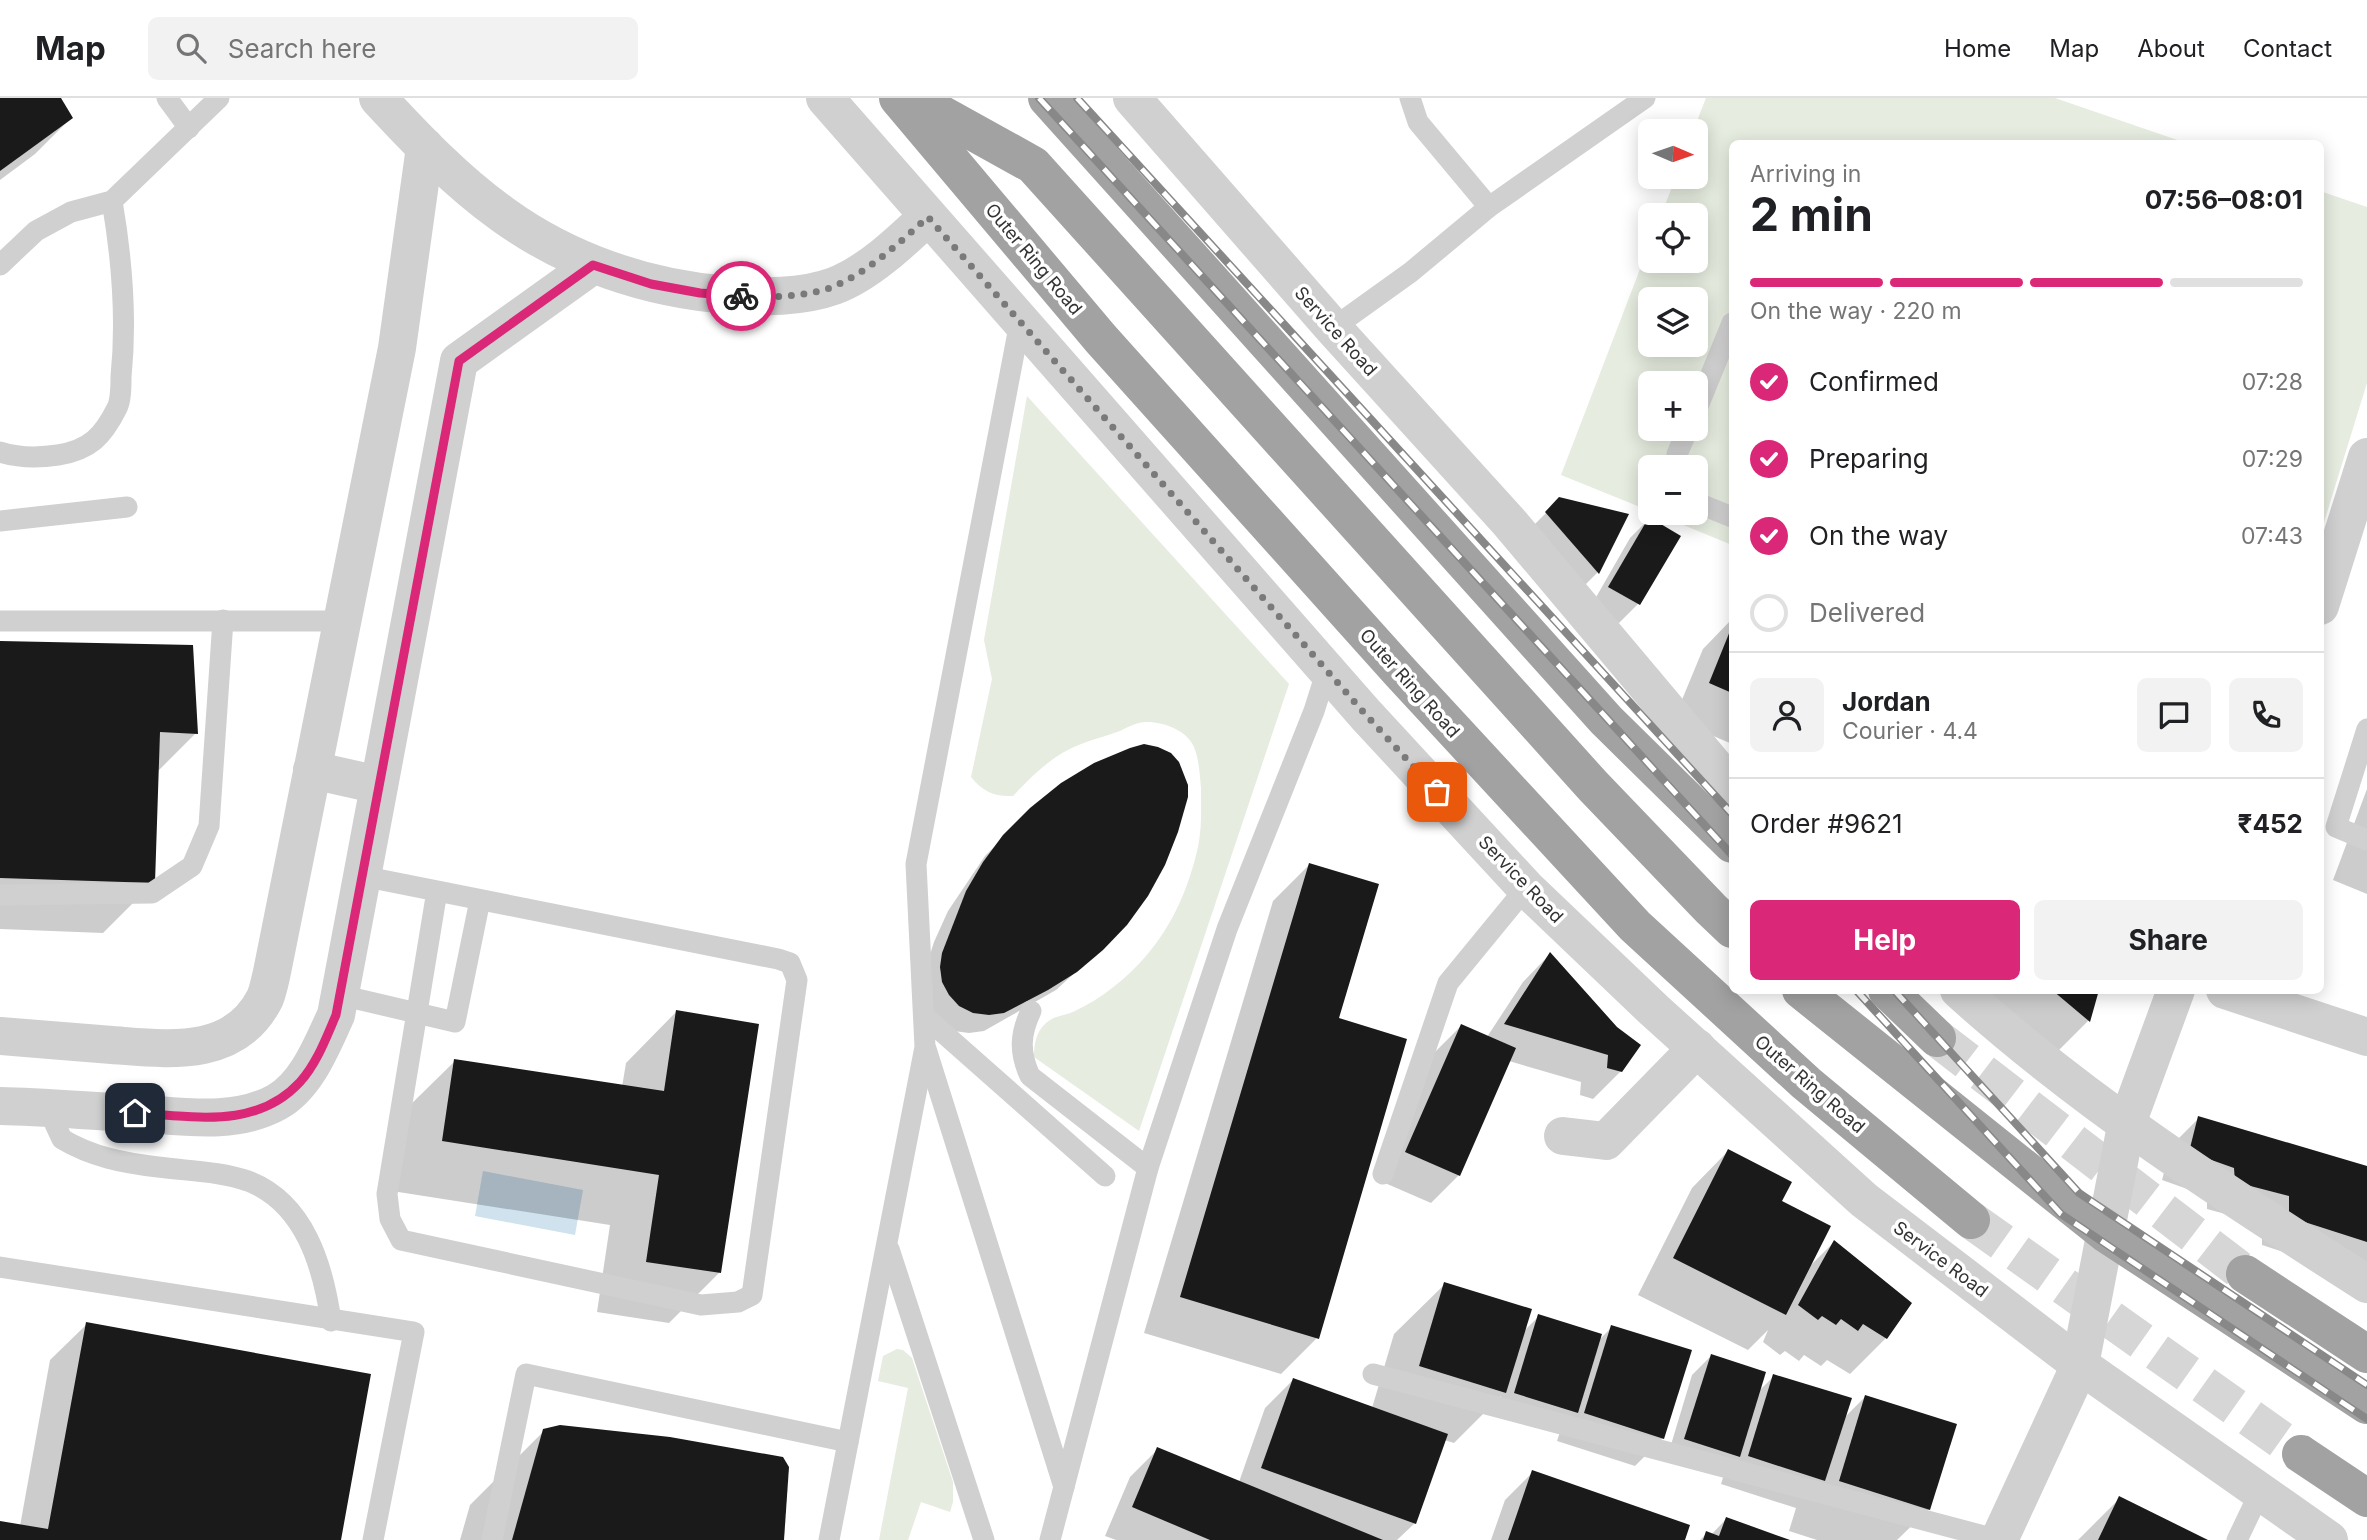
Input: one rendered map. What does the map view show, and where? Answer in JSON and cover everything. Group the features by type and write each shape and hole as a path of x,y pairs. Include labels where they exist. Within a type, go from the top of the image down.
{"highway":[{"name":"Outer Ring Road","path":"898,98 1101,339 1401,673 1635,926 1806,1083 1971,1220"},
{"path":"912,98 1033,165 1593,786 1729,926"},
{"path":"1047,98 1606,720 1729,841"},
{"path":"1806,994 2105,1233 2367,1405"},
{"path":"1890,994 1937,1038"},
{"path":"2245,1274 2367,1354"},
{"path":"2301,1454 2367,1498"}],"street":[{"path":"378,98 425,147 502,214 593,265 651,284 700,293 753,296 794,295 835,286 879,260 928,217"},
{"name":"Service Road","path":"825,98 1327,670 1526,888 1864,1200 2080,1365 2329,1540"},
{"name":"Service Road","path":"1132,98 1332,328 1509,522 1729,783"},
{"path":"0,1036 171,1049 200,1047 223,1039 247,1023 265,998 397,348 425,147"},
{"path":"1,1108 213,1117 251,1114 279,1101 301,1080 320,1051 336,1015 459,361 593,265"},
{"path":"2324,597 2357,523 2367,457"},
{"path":"312,769 379,785"},
{"path":"1963,994 1989,1018 2126,1126 2367,1284"},
{"path":"1999,1540 2080,1365 2126,1126 2175,994"},
{"path":"2237,994 2367,1037"},
{"path":"1563,1136 1606,1141 1697,1048"}],"lane":[{"path":"167,98 188,128"},
{"path":"0,265 36,231 71,212 112,201 219,98"},
{"path":"1410,98 1418,122 1489,207"},
{"path":"1332,328 1411,272 1489,207 1645,98"},
{"path":"0,452 40,458 69,453 95,443 119,406 123,357 123,296 121,252 112,201"},
{"path":"829,1540 925,1047 916,864 1020,322"},
{"path":"1708,382 1729,330"},
{"path":"0,522 127,507"},
{"path":"1708,507 1729,516"},
{"path":"0,895 152,892 192,866 209,826 223,620"},
{"path":"0,621 342,621"},
{"path":"1051,1540 1148,1168 1227,929 1314,711 1327,670"},
{"path":"2367,729 2328,824 2367,840"},
{"path":"362,876 778,959 790,963 797,980 752,1295 738,1302 701,1306 401,1240 390,1219 387,1194 437,891"},
{"path":"1383,1174 1448,983 1526,888"},
{"path":"340,995 455,1022 480,900"},
{"path":"1031,1011 1023,1027 1021,1043 1023,1060 1030,1076 1148,1168"},
{"path":"924,1016 1105,1175"},
{"path":"925,1047 1064,1487"},
{"path":"58,1109 55,1124 62,1139 109,1160 234,1177 266,1190 292,1214 311,1243 323,1277 331,1321"},
{"path":"888,1246 984,1540"},
{"path":"0,1267 414,1332 373,1540"},
{"path":"492,1540 526,1374 848,1442"},
{"path":"1373,1374 1999,1540"},
{"path":"2237,1540 2260,1492"}],"shaded area":[{"path":"1706,98 2055,98 2177,140 1729,140 1729,544 1683,525 1708,525 1708,455 1638,455 1638,506 1561,475 1638,273 1708,273 1708,203 1666,203 1671,189 1708,189 1708,119 1698,119"},
{"path":"2324,192 2367,207 2367,383 2324,522"},
{"path":"1027,396 1289,684 1139,1131 1034,1057 1035,1043 1040,1030 1049,1020 1085,1006 1122,980 1146,956 1164,932 1185,891 1198,847 1201,811 1199,768 1194,747 1186,736 1166,725 1145,722 1071,748 1039,770 1013,796 990,792 971,777 992,679 984,640"},
{"path":"897,1349 903,1350 912,1358 953,1482 953,1502 950,1512 921,1502 908,1540 879,1540 908,1388 878,1381 883,1356"}],"water":[{"path":"483,1171 583,1190 575,1235 475,1216"}],"building":[{"path":"0,98 61,98 73,118 0,171"},
{"path":"1559,497 1629,514 1599,574 1545,512"},
{"path":"1644,525 1662,525 1681,536 1640,605 1608,587"},
{"path":"1729,633 1729,692 1709,683"},
{"path":"0,641 193,645 198,734 160,732 155,883 0,878"},
{"path":"1144,744 1171,753 1179,762 1188,785 1188,797 1178,832 1165,865 1148,896 1127,925 1103,950 1077,972 1048,990 1004,1013 973,1013 959,1006 942,982 942,953 966,891 983,862 1003,835 1061,783 1094,763"},
{"path":"1309,863 1379,884 1339,1018 1407,1039 1319,1339 1180,1297"},
{"path":"1550,952 1617,1027 1641,1045 1622,1072 1607,1068 1608,1055 1504,1024"},
{"path":"2057,994 2098,994 2090,1022"},
{"path":"676,1010 759,1024 721,1273 646,1262 659,1175 442,1141 454,1059 664,1091"},
{"path":"1461,1024 1516,1048 1460,1176 1405,1152"},
{"path":"2198,1116 2367,1166 2367,1242 2289,1217 2289,1196 2235,1182 2234,1168 2189,1152"},
{"path":"1728,1149 1792,1182 1782,1201 1831,1226 1786,1315 1673,1258"},
{"path":"1834,1240 1912,1303 1887,1339 1863,1324 1858,1331 1841,1319 1836,1325 1822,1316 1818,1320 1798,1305"},
{"path":"1444,1282 1532,1309 1506,1393 1419,1366"},
{"path":"1538,1314 1602,1334 1578,1413 1514,1393"},
{"path":"86,1322 371,1374 341,1540 0,1540 0,1521 48,1529"},
{"path":"1611,1325 1692,1350 1664,1439 1584,1413"},
{"path":"1711,1354 1766,1372 1740,1457 1684,1439"},
{"path":"1773,1374 1852,1398 1825,1481 1748,1456"},
{"path":"1293,1378 1448,1434 1416,1524 1261,1468"},
{"path":"1865,1395 1957,1424 1930,1510 1839,1481"},
{"path":"560,1425 670,1437 783,1457 789,1467 784,1540 512,1540 543,1429"},
{"path":"1157,1447 1383,1540 1210,1540 1132,1507"},
{"path":"1532,1470 1690,1525 1685,1540 1508,1540"},
{"path":"2119,1496 2208,1540 2098,1540"},
{"path":"1726,1517 1790,1540 1703,1540 1706,1531 1719,1536"}],"tunnel":[{"path":"1937,1038 2245,1274"},
{"path":"1971,1220 2301,1454"}],"railway":[{"path":"1039,98 1729,852"},
{"path":"1077,98 1729,811"},
{"path":"1860,994 2061,1214 2367,1419"},
{"path":"1898,994 2079,1193 2367,1385"}],"way so far":[{"path":"741,296 794,295 835,286 879,260 928,217 1366,715 1437,792"}],"route":[{"path":"135,1113 213,1117 251,1114 279,1101 301,1080 320,1051 336,1015 459,361 593,265 651,284 700,293 741,296"}]}
